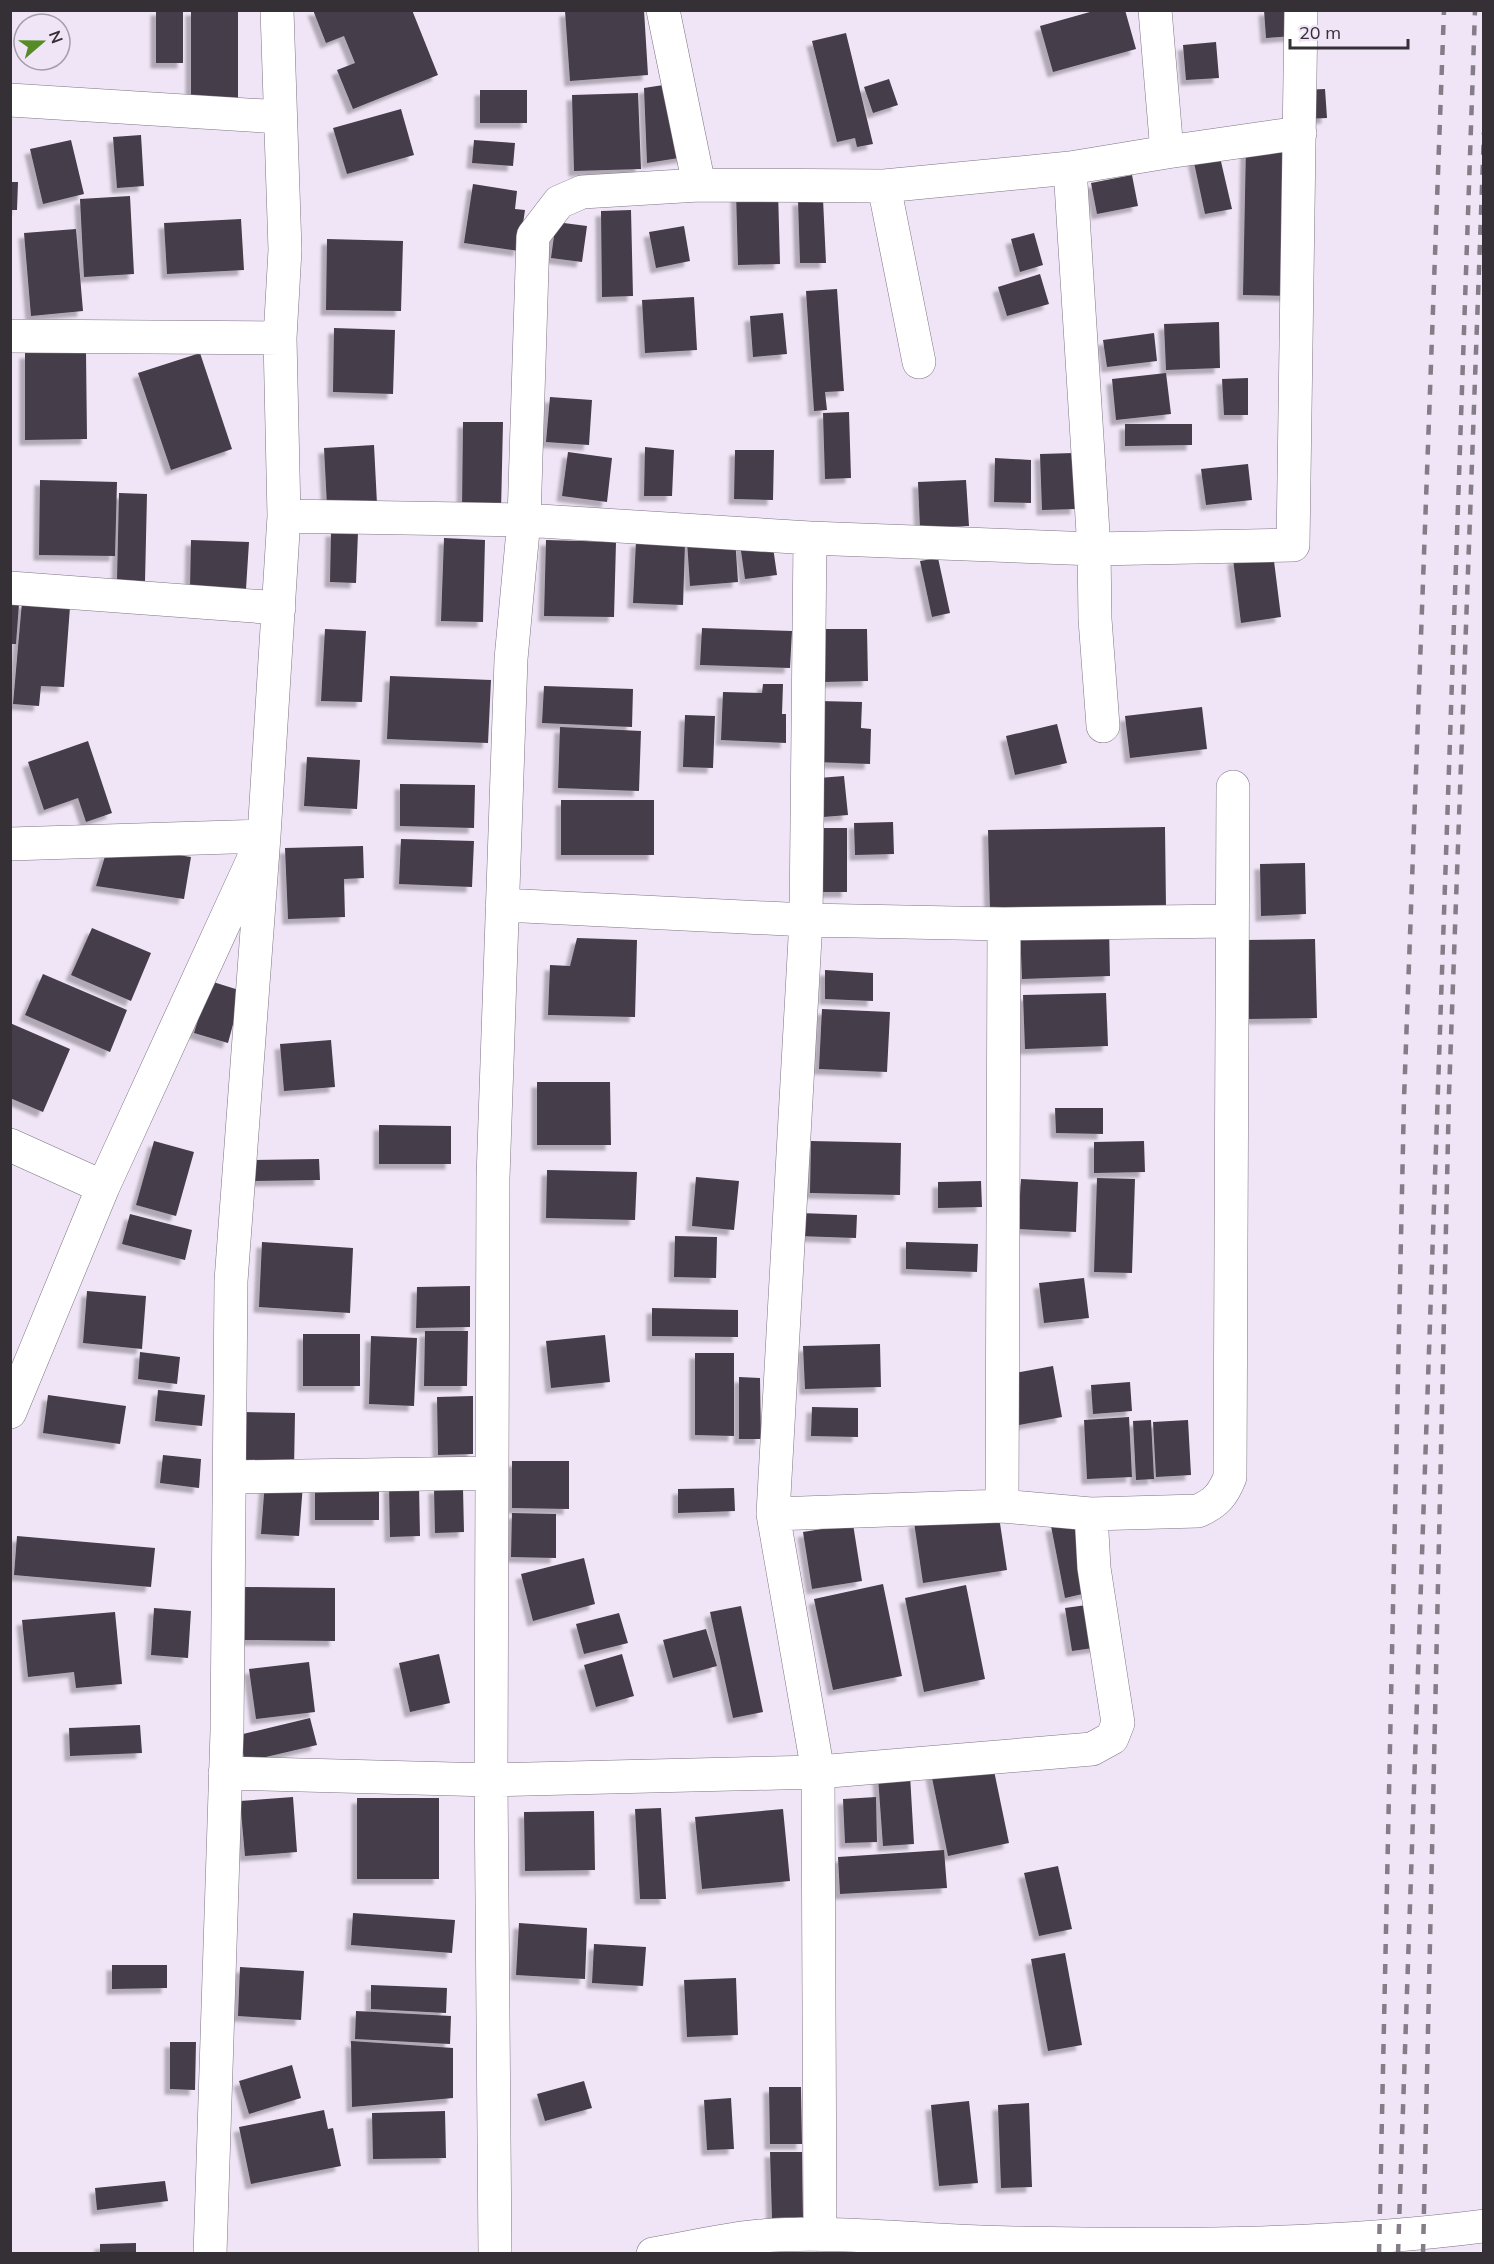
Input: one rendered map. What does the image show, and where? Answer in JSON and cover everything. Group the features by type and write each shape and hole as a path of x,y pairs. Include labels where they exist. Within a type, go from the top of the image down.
{"street":[{"path":"210,2253 225,1773 231,1281 264,836 284,516 280,338 285,250 277,10"},
{"path":"663,10 699,185"},
{"path":"1155,10 1167,152"},
{"path":"284,516 524,520 810,538 1094,549 1293,545 1301,10"},
{"path":"10,100 280,117"},
{"path":"495,2253 491,1780 493,1178 511,659 524,520 533,236 559,202 582,192 699,185 885,186 1070,168 1300,133"},
{"path":"1070,168 1103,726"},
{"path":"885,186 919,362"},
{"path":"10,336 280,338"},
{"path":"810,538 806,920 773,1514 818,1772 820,2235"},
{"path":"10,588 279,608"},
{"path":"773,1514 1002,1506 1091,1514 1198,1511 1214,1504 1224,1493 1230,1477 1233,787"},
{"path":"10,844 264,836"},
{"path":"10,1412 103,1186 264,836"},
{"path":"502,905 806,920 1004,924 1232,921"},
{"path":"1002,1506 1004,924"},
{"path":"10,1145 103,1186"},
{"path":"230,1477 492,1473"},
{"path":"225,1773 491,1780 818,1772 1092,1749 1112,1738 1118,1723 1094,1568 1091,1514"},
{"path":"653,2253 760,2245 820,2235 1013,2248 1294,2243 1399,2237 1484,2226"}],"building":[{"path":"156,10 183,10 183,63 156,63"},
{"path":"191,10 238,10 238,102 191,102"},
{"path":"313,10 412,10 438,75 353,109 337,70 355,63 344,36 326,43"},
{"path":"644,10 648,75 570,81 565,11"},
{"path":"1097,10 1125,10 1136,49 1053,72 1040,26"},
{"path":"1264,10 1292,10 1293,36 1266,38"},
{"path":"846,33 873,144 857,147 855,138 837,142 812,41"},
{"path":"1216,42 1219,78 1186,80 1183,45"},
{"path":"889,79 898,105 873,113 864,87"},
{"path":"670,84 685,157 647,163 644,88"},
{"path":"1325,89 1327,118 1305,119 1303,90"},
{"path":"480,90 527,90 527,123 480,123"},
{"path":"638,93 641,169 574,171 572,95"},
{"path":"401,109 414,155 347,174 333,128"},
{"path":"141,135 144,186 117,188 113,137"},
{"path":"71,140 84,194 43,204 30,149"},
{"path":"474,140 515,143 513,166 472,163"},
{"path":"1246,146 1295,147 1293,296 1243,295"},
{"path":"1219,153 1232,209 1205,214 1193,158"},
{"path":"1132,175 1138,206 1097,214 1091,183"},
{"path":"10,182 18,182 17,210 10,210"},
{"path":"473,184 517,191 515,209 525,210 519,251 464,243"},
{"path":"778,190 780,264 738,265 736,191"},
{"path":"130,196 134,274 84,277 80,199"},
{"path":"823,199 826,263 800,263 798,200"},
{"path":"631,210 633,296 602,297 601,211"},
{"path":"241,219 244,270 167,274 164,223"},
{"path":"556,222 587,226 582,262 551,258"},
{"path":"684,226 690,261 656,268 649,232"},
{"path":"76,229 83,311 31,316 24,233"},
{"path":"1034,233 1043,265 1020,272 1011,239"},
{"path":"327,239 403,241 401,311 326,310"},
{"path":"1040,274 1049,304 1007,316 998,287"},
{"path":"837,289 844,391 825,392 827,410 814,411 806,291"},
{"path":"694,297 697,350 645,353 642,300"},
{"path":"783,313 787,354 753,357 750,316"},
{"path":"1219,322 1220,368 1166,370 1164,324"},
{"path":"334,328 395,330 393,394 333,392"},
{"path":"1154,333 1157,361 1107,367 1103,340"},
{"path":"86,352 87,439 25,440 25,353"},
{"path":"200,353 232,449 171,470 138,373"},
{"path":"1166,373 1171,414 1116,420 1112,379"},
{"path":"1248,378 1248,415 1224,415 1222,379"},
{"path":"550,397 592,400 589,445 546,442"},
{"path":"849,412 851,478 825,479 823,413"},
{"path":"463,422 503,422 501,511 462,510"},
{"path":"1125,424 1192,424 1192,445 1125,446"},
{"path":"374,445 377,504 327,506 324,448"},
{"path":"645,447 674,450 672,496 644,496"},
{"path":"735,450 774,450 773,500 734,499"},
{"path":"568,452 612,458 607,502 562,496"},
{"path":"1074,453 1076,509 1042,510 1040,454"},
{"path":"995,458 1031,460 1031,503 994,502"},
{"path":"1248,464 1252,500 1206,505 1201,469"},
{"path":"40,480 117,482 115,556 39,555"},
{"path":"966,480 969,526 920,528 918,482"},
{"path":"119,493 147,494 145,582 117,581"},
{"path":"331,531 358,532 356,583 330,582"},
{"path":"444,538 485,540 483,622 441,621"},
{"path":"735,538 738,582 690,586 687,541"},
{"path":"191,540 249,542 246,589 190,587"},
{"path":"546,540 616,542 614,617 544,616"},
{"path":"772,540 777,575 745,579 740,544"},
{"path":"636,541 685,543 683,605 633,603"},
{"path":"1273,553 1281,617 1241,623 1233,559"},
{"path":"938,558 950,613 932,617 920,561"},
{"path":"10,590 20,591 16,644 10,644"},
{"path":"22,602 70,607 64,687 41,686 39,706 13,704"},
{"path":"702,628 792,631 790,668 700,665"},
{"path":"325,629 366,631 362,702 321,701"},
{"path":"823,629 867,629 868,681 823,682"},
{"path":"390,676 491,680 488,743 387,739"},
{"path":"763,684 783,684 782,714 786,714 786,743 721,740 723,692 762,693"},
{"path":"544,686 633,689 632,727 542,723"},
{"path":"819,701 862,702 861,728 871,729 870,764 816,762"},
{"path":"1202,707 1207,749 1130,758 1125,716"},
{"path":"685,715 715,716 713,768 683,767"},
{"path":"1057,724 1067,763 1015,775 1006,736"},
{"path":"560,727 641,731 639,791 558,788"},
{"path":"88,741 112,813 86,822 78,798 44,810 28,762"},
{"path":"307,757 360,760 357,809 304,806"},
{"path":"844,776 848,815 823,817 819,778"},
{"path":"400,784 475,785 474,828 400,826"},
{"path":"561,800 654,800 654,855 561,855"},
{"path":"893,822 894,854 855,855 854,823"},
{"path":"1165,827 1166,909 990,912 988,830"},
{"path":"821,828 847,828 847,892 821,892"},
{"path":"401,839 474,841 472,887 399,884"},
{"path":"363,846 364,878 344,879 345,917 288,919 285,848"},
{"path":"106,853 165,853 191,857 184,899 96,886"},
{"path":"1305,863 1306,914 1261,916 1260,864"},
{"path":"1109,926 1110,976 1022,979 1020,928"},
{"path":"92,928 151,953 131,1001 71,975"},
{"path":"577,938 637,940 635,1017 548,1015 550,965 570,966"},
{"path":"1315,939 1317,1018 1245,1019 1244,940"},
{"path":"825,970 873,973 873,1001 825,999"},
{"path":"43,974 127,1010 110,1052 25,1015"},
{"path":"210,981 242,991 228,1043 194,1033"},
{"path":"1106,993 1108,1046 1025,1049 1023,995"},
{"path":"822,1009 890,1012 887,1072 819,1069"},
{"path":"10,1023 70,1049 43,1112 10,1098"},
{"path":"331,1040 335,1087 284,1091 280,1044"},
{"path":"537,1082 610,1082 611,1145 537,1145"},
{"path":"1055,1108 1103,1108 1103,1134 1056,1133"},
{"path":"379,1125 451,1126 451,1164 379,1164"},
{"path":"154,1141 194,1152 176,1216 136,1205"},
{"path":"811,1141 901,1143 900,1195 810,1193"},
{"path":"1144,1141 1145,1172 1094,1173 1094,1142"},
{"path":"319,1159 320,1180 253,1181 253,1160"},
{"path":"547,1170 637,1172 635,1220 546,1218"},
{"path":"696,1177 739,1181 734,1230 692,1226"},
{"path":"1097,1178 1135,1179 1132,1273 1094,1272"},
{"path":"1021,1179 1078,1182 1076,1232 1018,1229"},
{"path":"981,1181 982,1207 938,1208 938,1182"},
{"path":"799,1213 857,1215 856,1238 798,1236"},
{"path":"130,1214 192,1230 185,1260 122,1244"},
{"path":"675,1236 717,1237 716,1278 674,1277"},
{"path":"262,1242 353,1248 350,1313 259,1307"},
{"path":"906,1242 978,1244 977,1272 906,1269"},
{"path":"1084,1278 1089,1318 1044,1323 1039,1283"},
{"path":"470,1286 470,1327 416,1328 417,1287"},
{"path":"87,1291 146,1296 142,1349 83,1343"},
{"path":"652,1308 738,1310 738,1337 652,1336"},
{"path":"425,1331 468,1331 467,1386 424,1386"},
{"path":"303,1334 360,1334 360,1386 303,1386"},
{"path":"605,1335 610,1382 551,1388 546,1341"},
{"path":"371,1336 417,1338 414,1406 369,1404"},
{"path":"880,1344 881,1387 805,1389 803,1346"},
{"path":"140,1352 180,1357 177,1384 138,1379"},
{"path":"695,1353 734,1353 734,1436 695,1435"},
{"path":"1053,1366 1062,1417 1019,1425 1010,1374"},
{"path":"739,1377 760,1378 761,1439 739,1439"},
{"path":"1130,1382 1132,1411 1093,1414 1091,1385"},
{"path":"158,1390 205,1395 202,1426 155,1421"},
{"path":"48,1395 126,1406 120,1444 43,1433"},
{"path":"473,1396 473,1454 438,1455 437,1397"},
{"path":"812,1407 858,1408 858,1437 811,1436"},
{"path":"241,1412 295,1413 294,1469 240,1467"},
{"path":"1129,1417 1132,1477 1087,1479 1084,1420"},
{"path":"1151,1420 1154,1479 1136,1480 1133,1421"},
{"path":"1188,1420 1191,1475 1156,1477 1153,1422"},
{"path":"163,1455 201,1459 199,1488 160,1483"},
{"path":"512,1461 569,1461 569,1509 512,1508"},
{"path":"265,1481 303,1484 299,1536 261,1534"},
{"path":"315,1481 379,1482 379,1520 315,1520"},
{"path":"419,1485 420,1536 390,1537 389,1486"},
{"path":"434,1488 463,1488 464,1532 435,1533"},
{"path":"734,1488 735,1511 678,1513 678,1489"},
{"path":"998,1510 1007,1570 923,1583 914,1522"},
{"path":"512,1513 556,1514 556,1558 511,1557"},
{"path":"1077,1521 1091,1592 1065,1598 1051,1526"},
{"path":"853,1524 862,1581 812,1589 803,1532"},
{"path":"17,1536 155,1548 151,1587 14,1575"},
{"path":"584,1558 595,1604 533,1621 521,1574"},
{"path":"883,1584 902,1676 833,1690 814,1599"},
{"path":"966,1585 985,1679 924,1692 905,1598"},
{"path":"245,1587 335,1588 335,1641 244,1640"},
{"path":"1094,1604 1100,1647 1072,1651 1065,1608"},
{"path":"741,1606 763,1712 733,1718 710,1612"},
{"path":"154,1608 191,1611 188,1658 151,1655"},
{"path":"115,1612 122,1684 76,1688 74,1672 28,1677 22,1620"},
{"path":"619,1613 628,1643 584,1654 576,1624"},
{"path":"706,1629 717,1666 673,1678 663,1640"},
{"path":"439,1654 450,1703 410,1712 399,1663"},
{"path":"622,1654 634,1696 596,1707 584,1665"},
{"path":"309,1662 315,1712 256,1719 249,1669"},
{"path":"310,1718 317,1745 245,1762 239,1735"},
{"path":"140,1725 142,1753 70,1756 69,1728"},
{"path":"992,1761 1009,1843 948,1856 931,1773"},
{"path":"910,1775 914,1844 883,1846 878,1777"},
{"path":"293,1797 297,1852 245,1856 240,1801"},
{"path":"876,1797 877,1842 845,1843 843,1799"},
{"path":"357,1798 439,1798 439,1879 357,1879"},
{"path":"661,1808 666,1899 640,1899 635,1809"},
{"path":"783,1809 790,1881 702,1889 695,1817"},
{"path":"594,1811 595,1870 525,1871 524,1812"},
{"path":"944,1850 947,1888 840,1894 838,1857"},
{"path":"1058,1866 1072,1929 1039,1936 1024,1873"},
{"path":"353,1913 455,1920 452,1953 351,1945"},
{"path":"519,1923 587,1928 585,1979 516,1975"},
{"path":"594,1944 646,1947 643,1986 592,1983"},
{"path":"1065,1953 1082,2045 1048,2051 1031,1959"},
{"path":"112,1965 167,1965 167,1988 112,1989"},
{"path":"240,1967 304,1971 301,2020 238,2016"},
{"path":"736,1978 738,2035 687,2037 684,1980"},
{"path":"371,1985 447,1988 446,2013 371,2009"},
{"path":"356,2011 451,2016 450,2044 355,2039"},
{"path":"351,2041 453,2048 453,2098 352,2107"},
{"path":"170,2042 196,2042 195,2090 170,2089"},
{"path":"292,2065 301,2098 249,2114 239,2081"},
{"path":"584,2081 592,2108 545,2121 537,2094"},
{"path":"769,2087 801,2087 802,2144 770,2144"},
{"path":"731,2098 734,2149 707,2150 704,2100"},
{"path":"969,2101 978,2183 939,2186 931,2105"},
{"path":"1029,2103 1032,2187 1001,2188 998,2105"},
{"path":"324,2110 328,2129 333,2128 341,2166 251,2184 239,2127"},
{"path":"445,2111 446,2158 373,2159 372,2113"},
{"path":"770,2152 802,2152 803,2217 772,2218"},
{"path":"165,2181 168,2201 97,2210 95,2188"},
{"path":"136,2243 136,2254 100,2254 100,2244"}],"railway":[{"path":"1379,2254 1404,1099 1444,10"},
{"path":"1398,2254 1475,10"},
{"path":"1423,2254 1449,1093 1484,132"}]}
